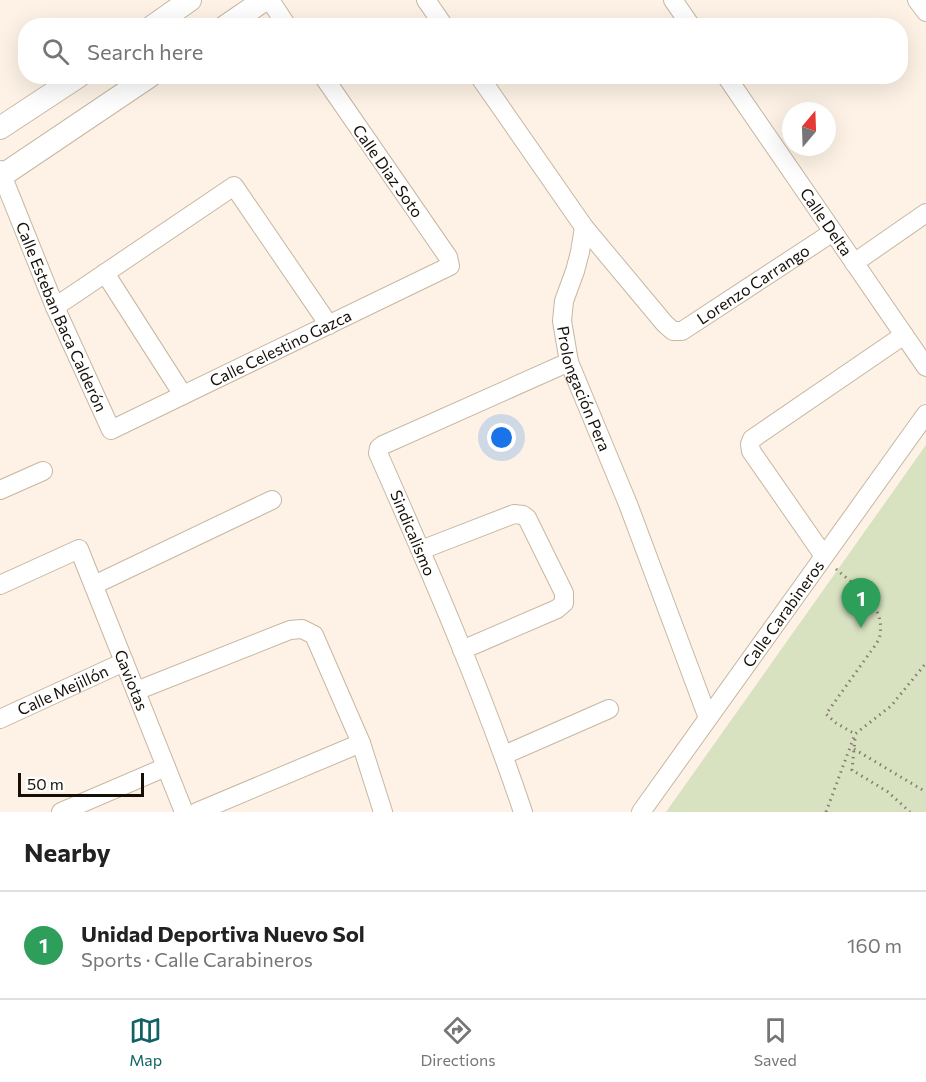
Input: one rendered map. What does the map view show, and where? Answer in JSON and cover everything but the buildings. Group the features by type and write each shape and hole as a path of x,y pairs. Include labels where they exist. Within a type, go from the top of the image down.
{"street":[{"path":"164,18 190,0"},
{"path":"238,18 264,0"},
{"path":"270,0 282,18"},
{"path":"426,0 438,18"},
{"path":"673,0 685,18"},
{"path":"917,0 926,12"},
{"path":"0,128 67,84"},
{"path":"1,174 138,84"},
{"name":"Calle Diaz Soto","path":"329,84 448,257 450,266"},
{"path":"485,84 584,227"},
{"name":"Calle Delta","path":"731,84 926,367"},
{"name":"Calle Esteban Baca Calderón","path":"1,174 56,307 111,430"},
{"path":"56,307 234,186 329,325"},
{"path":"854,263 926,213"},
{"name":"Lorenzo Carrango","path":"584,227 673,331 682,331 833,232"},
{"name":"Prolongación Pera","path":"584,227 575,270 564,301 562,321 569,362 628,504 708,718"},
{"name":"Calle Celestino Gazca","path":"111,430 450,266"},
{"path":"105,273 183,395"},
{"path":"830,562 750,451 750,444 752,439 904,335"},
{"name":"Sindicalismo","path":"523,812 504,755 462,650 378,453 383,446 569,362"},
{"name":"Calle Carabineros","path":"641,812 708,718 830,562 926,414"},
{"path":"0,490 43,471"},
{"path":"94,585 272,500"},
{"path":"421,550 514,514 523,515 527,518 564,593 564,603 557,609 462,650"},
{"name":"Gaviotas","path":"0,585 79,549 184,812"},
{"path":"136,691 290,630 302,629 314,635 361,743 383,812"},
{"name":"Calle Mejillón","path":"0,719 124,662"},
{"path":"504,755 609,709"},
{"path":"197,812 361,743"},
{"path":"62,812 166,767"}],"path":[{"path":"830,562 869,598 880,620 880,635 874,647 826,714 855,734"},
{"path":"826,812 855,734 891,706 926,663"},
{"path":"855,734 852,770 888,792 910,812"},
{"path":"854,749 926,792"}],"green space":[{"path":"926,445 926,812 666,812"}],"place":[{"name":"Unidad Deportiva Nuevo Sol","path":"861,628"}]}
